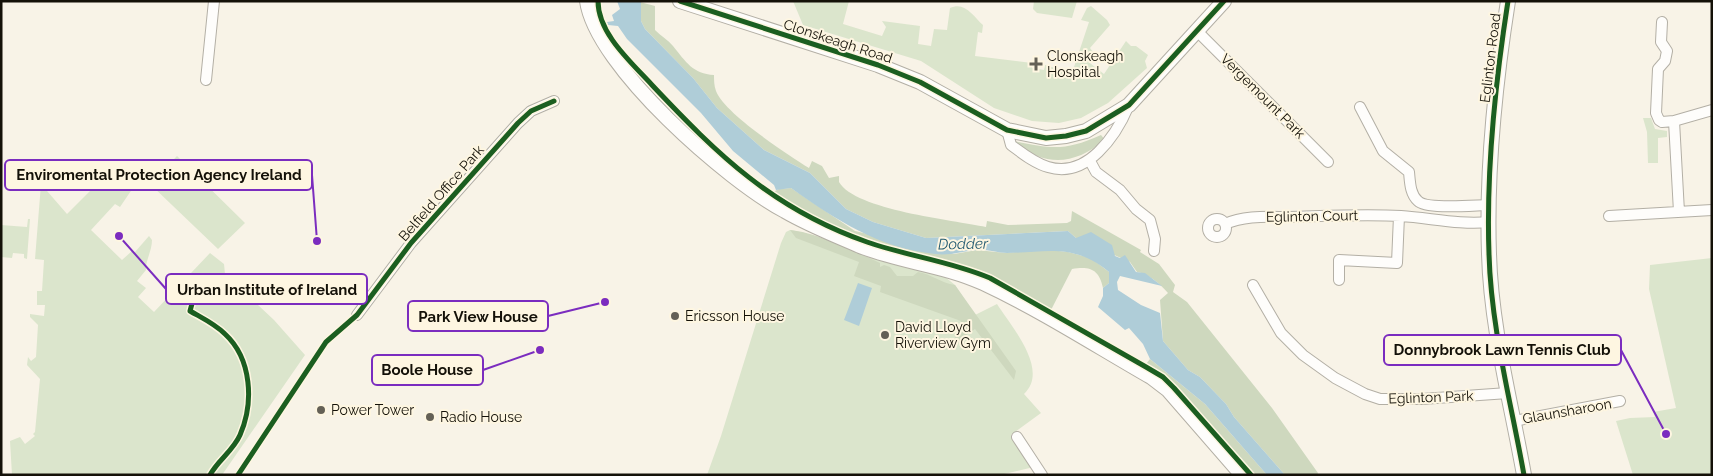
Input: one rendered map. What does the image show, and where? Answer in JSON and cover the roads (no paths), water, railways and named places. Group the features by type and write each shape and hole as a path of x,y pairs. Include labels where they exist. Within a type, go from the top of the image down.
{"main road":[{"path":"587,1 591,16 601,38 627,76 678,128 760,196 784,211 862,247 981,283 1035,310 1151,377 1168,390 1242,475"},
{"name":"Clonskeagh Road","path":"680,1 902,74 1007,130 1046,138 1086,131 1129,105 1224,1"},
{"name":"Eglinton Road","path":"1508,1 1497,87 1489,222 1489,255 1495,317 1524,475"}],"street":[{"path":"206,80 214,1"},
{"path":"1662,22 1661,42 1667,51 1666,59 1658,69 1656,113 1662,122 1674,121 1712,110"},
{"name":"Vergemount Park","path":"1197,31 1328,162"},
{"name":"Belfield Office Park","path":"357,315 411,243 518,123 531,111 554,101"},
{"name":"Clonskeagh Road","path":"1090,160 1124,118 1129,105"},
{"path":"1360,107 1383,152 1409,172 1412,192 1417,201 1422,204 1434,205 1490,204"},
{"path":"1674,121 1679,212"},
{"path":"1007,130 1011,145 1048,167 1070,169 1090,160 1096,172 1120,190 1136,209 1150,220 1155,239 1154,252"},
{"path":"1609,216 1712,210"},
{"name":"Eglinton Court","path":"1225,224 1238,218 1322,215 1399,216 1444,219 1467,224 1489,222"},
{"path":"1339,280 1340,260 1397,263 1399,216"},
{"name":"Eglinton Park","path":"1253,285 1281,333 1303,355 1324,370 1365,394 1380,399 1415,399 1508,393"},
{"name":"Glaunsharoon","path":"1514,421 1620,401"},
{"path":"1017,438 1042,475"}],"water":[{"name":"Dodder","path":"617,1 641,1 641,21 645,29 693,78 717,108 764,150 810,173 846,209 873,222 926,238 1068,231 1076,238 1091,232 1112,245 1115,256 1120,258 1125,255 1136,272 1145,273 1162,286 1120,276 1117,282 1118,290 1141,305 1160,313 1163,341 1188,370 1200,377 1226,404 1234,417 1285,475 1267,475 1205,404 1150,359 1143,344 1129,328 1125,330 1098,307 1103,296 1103,288 1109,283 1109,272 1084,257 1060,251 1007,253 981,250 941,254 915,251 895,246 859,231 791,188 776,190 774,185 733,151 701,113 627,39 618,26 608,25 607,22 614,21 612,15 620,9"},
{"path":"858,283 872,288 859,326 844,320"}],"place":[{"name":"Clonskeagh Hospital","path":"1036,64"},
{"name":"Urban Institute of Ireland","path":"119,236"},
{"name":"Enviromental Protection Agency Ireland","path":"317,241"},
{"name":"Park View House","path":"605,302"},
{"name":"Ericsson House","path":"675,316"},
{"name":"David Lloyd Riverview Gym","path":"885,335"},
{"name":"Boole House","path":"540,350"},
{"name":"Power Tower","path":"321,410"},
{"name":"Radio House","path":"430,417"},
{"name":"Donnybrook Lawn Tennis Club","path":"1666,434"}]}
